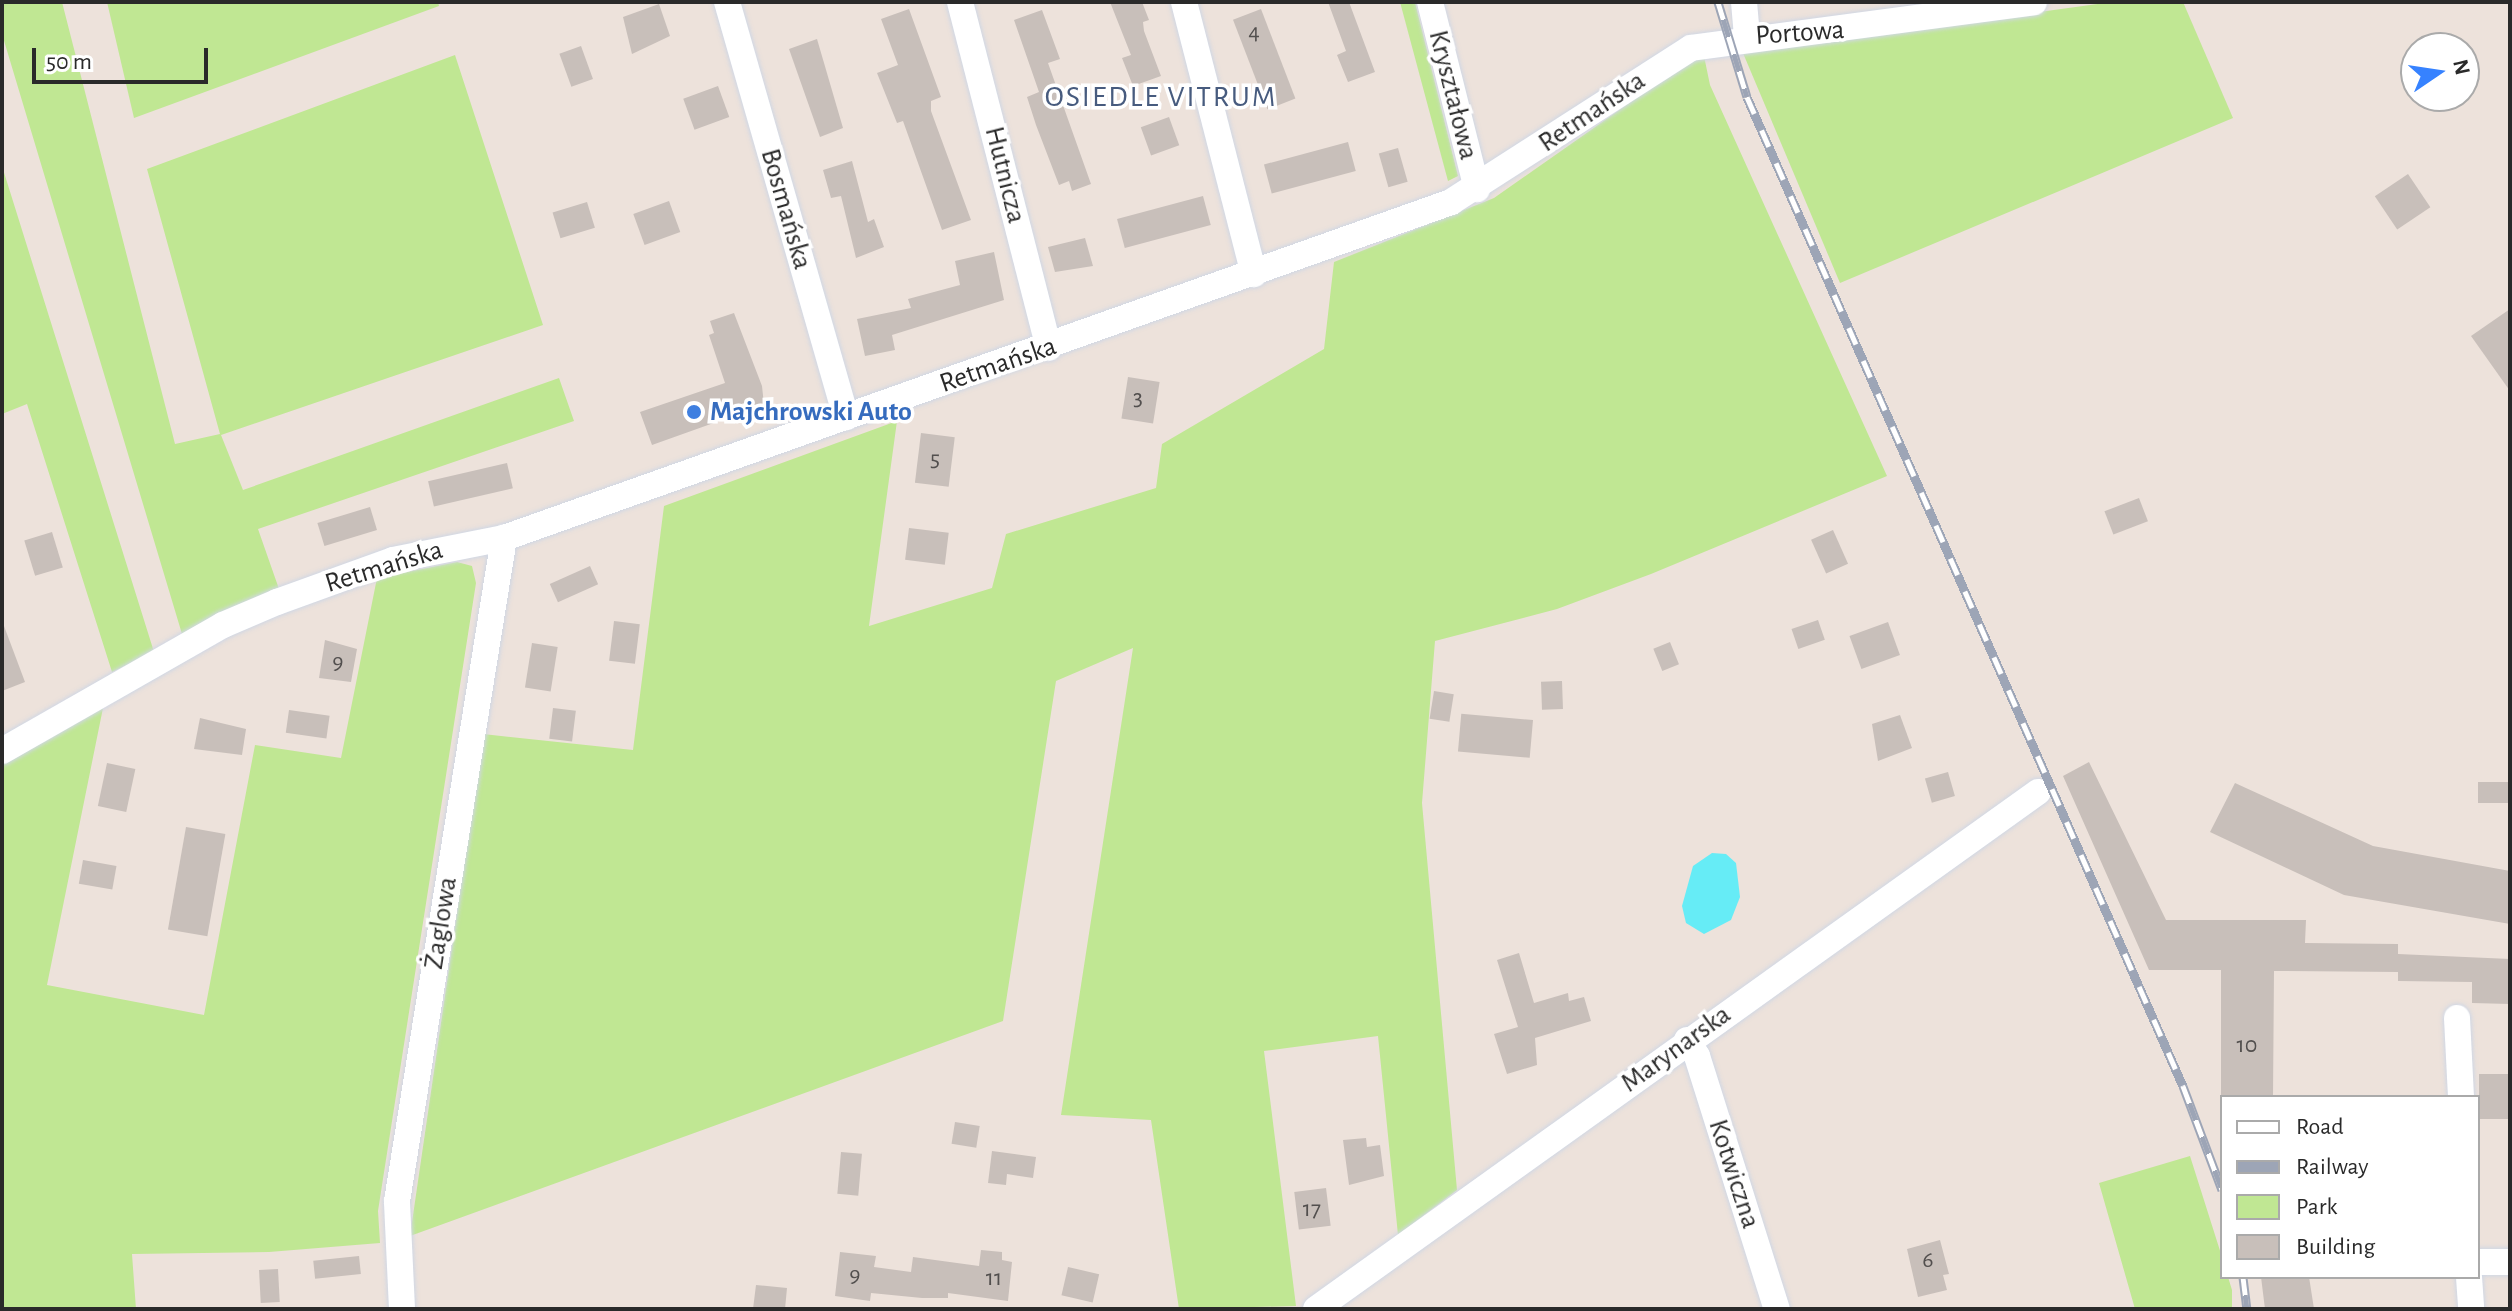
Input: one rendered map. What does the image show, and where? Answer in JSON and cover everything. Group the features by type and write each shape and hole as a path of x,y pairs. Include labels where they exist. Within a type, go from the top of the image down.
{"street":[{"name":"Bosmańska","path":"727,2 846,417"},
{"name":"Hutnicza","path":"960,2 1049,348"},
{"path":"1184,2 1254,274"},
{"name":"Kryształowa","path":"1430,2 1477,189"},
{"path":"1744,2 1747,37"},
{"name":"Portowa","path":"1710,43 1747,37 1866,28 2034,2"},
{"name":"Retmańska","path":"2,751 223,625 277,602 393,560 504,538 1049,348 1477,189 1676,56 1710,43"},
{"name":"Żaglowa","path":"402,1309 397,1201 504,538"},
{"name":"Marynarska","path":"1316,1309 1687,1040 2038,792"},
{"path":"2457,1018 2461,1095"},
{"name":"Kotwiczna","path":"1687,1040 1697,1056 1777,1309"},
{"path":"2480,1262 2510,1262"},
{"path":"2469,1279 2471,1309"}],"green space":[{"path":"2,2 62,2 175,444 220,434 147,169 455,55 543,325 221,435 243,490 559,378 574,421 258,529 279,589 182,634 2,34"},
{"path":"107,2 438,2 439,6 134,118"},
{"path":"1400,2 1415,2 1458,176 1448,181"},
{"path":"2112,2 2183,2 2233,118 1840,283 1743,53"},
{"path":"1704,56 1710,85 1887,476 1651,574 1557,609 1435,641 1422,803 1457,1190 1398,1235 1378,1036 1264,1051 1296,1306 1179,1309 1151,1120 1061,1115 1133,648 1056,681 1003,1021 410,1236 483,734 633,750 664,506 897,421 869,626 992,588 1006,534 1156,488 1162,444 1324,349 1334,262 1494,198 1679,68"},
{"path":"2,166 154,652 112,672 27,404 2,414"},
{"path":"457,562 472,566 476,583 378,1211 380,1243 269,1252 132,1254 136,1309 2,1309 2,763 103,708 47,985 204,1015 255,745 341,758 377,578"},
{"path":"2190,1156 2220,1251 2220,1279 2229,1279 2232,1290 2232,1309 2135,1309 2099,1183"}],"water":[{"path":"1712,853 1726,854 1736,863 1740,897 1731,920 1704,934 1686,923 1682,906 1693,866"}],"building":[{"path":"1110,2 1142,2 1149,20 1143,22 1144,31 1161,76 1133,86 1122,58 1131,55"},
{"path":"1328,2 1349,2 1375,72 1348,82 1337,55 1346,51"},
{"path":"659,4 670,36 632,54 623,17"},
{"path":"909,9 941,97 931,101 931,111 971,220 942,230 903,121 897,123 877,73 898,65 881,19"},
{"path":"1261,9 1295,99 1267,109 1233,20"},
{"path":"1042,10 1060,59 1048,63 1091,184 1072,191 1069,181 1059,185 1036,125 1027,97 1039,92 1014,20"},
{"path":"817,39 843,128 820,137 789,49"},
{"path":"581,46 593,79 571,87 559,54"},
{"path":"718,86 729,117 695,130 683,99"},
{"path":"1169,117 1179,145 1151,155 1141,127"},
{"path":"1348,142 1356,171 1272,193 1264,165"},
{"path":"1398,148 1408,182 1388,187 1379,154"},
{"path":"852,161 868,222 874,219 884,247 856,258 841,196 831,198 823,170"},
{"path":"2408,174 2430,207 2397,230 2375,196"},
{"path":"1203,196 1211,225 1125,248 1117,219"},
{"path":"669,201 680,232 645,245 633,214"},
{"path":"587,202 595,228 560,238 553,213"},
{"path":"1085,238 1093,266 1055,272 1048,247"},
{"path":"994,252 1004,300 892,335 895,350 865,356 857,319 911,308 908,299 960,285 955,261"},
{"path":"2510,309 2510,391 2471,336"},
{"path":"734,313 762,386 764,405 652,445 640,412 725,383 709,335 714,333 710,321"},
{"path":"1128,377 1160,382 1153,423 1121,418"},
{"path":"921,433 955,437 949,487 915,483"},
{"path":"507,463 513,488 434,507 428,481"},
{"path":"2139,498 2148,521 2113,535 2104,511"},
{"path":"370,507 377,530 324,546 317,523"},
{"path":"909,528 949,533 945,565 905,560"},
{"path":"1833,530 1848,564 1826,574 1811,540"},
{"path":"52,532 63,567 35,576 24,540"},
{"path":"590,566 598,584 558,602 550,584"},
{"path":"1818,620 1825,640 1798,649 1792,629"},
{"path":"614,621 640,624 635,664 609,661"},
{"path":"1888,622 1900,655 1861,669 1849,636"},
{"path":"2,627 25,682 2,691"},
{"path":"325,640 357,649 351,682 319,678"},
{"path":"1670,642 1679,664 1662,671 1653,649"},
{"path":"532,643 558,647 551,692 525,687"},
{"path":"1562,681 1563,709 1542,710 1541,682"},
{"path":"1434,691 1454,694 1449,722 1430,719"},
{"path":"553,708 576,711 572,742 549,739"},
{"path":"289,710 330,716 326,738 286,733"},
{"path":"1461,714 1533,720 1530,758 1458,752"},
{"path":"1900,715 1912,748 1878,761 1872,724"},
{"path":"200,718 246,729 242,755 194,749"},
{"path":"2089,762 2166,920 2306,920 2305,943 2398,944 2398,954 2510,959 2510,1004 2472,1003 2472,982 2398,981 2398,972 2274,971 2273,1095 2221,1095 2221,970 2149,970 2063,776"},
{"path":"107,763 135,769 126,812 98,806"},
{"path":"1948,772 1955,796 1932,803 1925,779"},
{"path":"2478,782 2510,782 2510,803 2478,803"},
{"path":"2235,783 2373,846 2510,871 2510,924 2344,895 2210,832"},
{"path":"186,827 225,834 207,936 168,929"},
{"path":"83,860 116,866 112,890 79,884"},
{"path":"1519,953 1534,1003 1568,993 1569,1001 1584,997 1591,1021 1535,1038 1537,1065 1507,1074 1494,1034 1518,1027 1497,960"},
{"path":"2479,1074 2510,1074 2510,1119 2480,1119"},
{"path":"955,1122 980,1126 976,1148 952,1144"},
{"path":"1366,1138 1367,1147 1380,1145 1384,1176 1349,1185 1343,1140"},
{"path":"992,1151 1036,1157 1033,1178 1007,1174 1006,1185 988,1183"},
{"path":"841,1152 862,1154 858,1196 837,1194"},
{"path":"1326,1188 1331,1226 1299,1230 1294,1192"},
{"path":"1940,1240 1949,1274 1943,1275 1947,1290 1918,1297 1907,1249"},
{"path":"981,1250 1002,1252 1002,1260 1012,1262 1008,1301 948,1293 948,1298 871,1293 870,1301 835,1296 840,1252 876,1256 874,1267 911,1272 913,1257 979,1266"},
{"path":"359,1256 361,1274 315,1279 313,1261"},
{"path":"1068,1267 1099,1274 1093,1302 1061,1295"},
{"path":"278,1269 280,1302 261,1303 259,1270"},
{"path":"2261,1279 2309,1279 2314,1309 2265,1309"},
{"path":"756,1285 787,1288 785,1309 753,1309"}],"railway":[{"path":"1718,2 1747,97 2183,1086 2220,1185"},
{"path":"2243,1279 2247,1309"}],"place":[{"name":"Majchrowski Auto","path":"694,412"}],"district":[{"name":"OSIEDLE VITRUM","path":"1161,97"}]}
